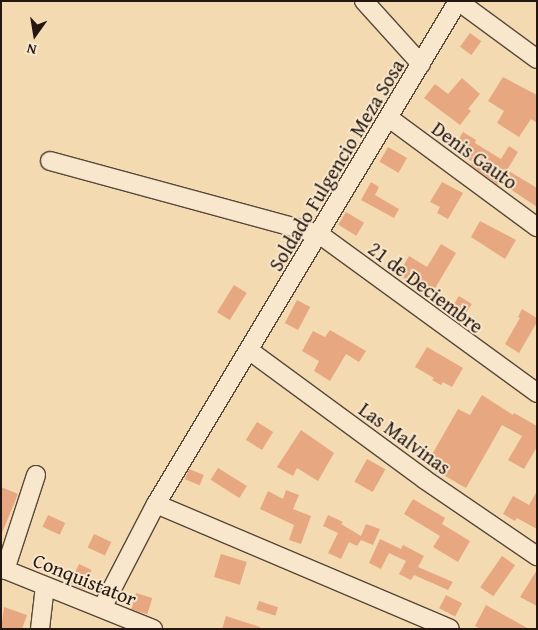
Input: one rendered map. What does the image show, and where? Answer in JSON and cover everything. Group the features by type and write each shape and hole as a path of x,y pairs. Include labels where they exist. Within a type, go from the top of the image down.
{"street":[{"path":"364,1 421,64"},
{"path":"458,1 537,59"},
{"name":"Soldado Fulgencio Meza Sosa","path":"102,608 156,504 250,351 458,1"},
{"name":"Denis Gauto","path":"389,118 537,227"},
{"path":"50,161 319,234"},
{"name":"21 de Deciembre","path":"319,234 507,374 537,393"},
{"name":"Las Malvinas","path":"250,351 432,484 537,556"},
{"path":"3,569 36,475"},
{"path":"156,504 450,629"},
{"name":"Conquistator","path":"3,569 153,629"},
{"path":"40,629 44,586"}],"building":[{"path":"470,33 481,41 471,55 460,47"},
{"path":"503,77 537,95 537,123 531,119 519,137 497,123 504,111 488,101"},
{"path":"462,78 480,94 468,109 471,111 460,125 424,98 435,84 448,94"},
{"path":"463,132 476,140 475,143 501,159 509,146 518,152 507,170 537,188 537,207 500,182 498,185 471,165 473,162 453,149"},
{"path":"388,147 407,158 399,173 380,162"},
{"path":"371,182 379,187 375,195 399,209 394,218 361,200"},
{"path":"442,182 463,193 448,219 437,213 440,207 430,202"},
{"path":"346,212 364,223 356,236 338,225"},
{"path":"480,221 516,240 505,259 471,237"},
{"path":"441,244 456,253 434,290 411,277 408,281 398,275 409,256 427,267"},
{"path":"234,285 247,293 230,320 217,312"},
{"path":"459,296 472,304 463,318 450,310"},
{"path":"297,300 310,307 298,330 285,323"},
{"path":"522,309 537,318 537,322 519,353 505,344 520,318 518,317"},
{"path":"330,330 366,351 359,362 346,354 330,381 314,371 319,361 302,351 313,331 325,337"},
{"path":"427,347 463,368 452,387 443,382 441,385 432,380 434,378 415,367"},
{"path":"482,395 513,415 514,413 537,426 537,447 524,469 508,460 522,436 502,425 466,488 426,465 458,409 470,415"},
{"path":"257,422 273,432 262,450 246,440"},
{"path":"301,430 334,453 318,481 297,468 293,476 277,467"},
{"path":"367,459 385,469 373,492 354,482"},
{"path":"218,468 247,486 239,498 211,480"},
{"path":"189,469 204,475 200,485 185,479"},
{"path":"1,487 18,494 2,533 1,533"},
{"path":"286,490 299,495 293,509 311,516 301,544 289,540 294,525 260,509 268,491 283,499"},
{"path":"537,491 537,529 517,518 515,521 503,514 513,496 529,505"},
{"path":"413,499 445,518 442,524 470,541 458,562 433,547 440,536 404,514"},
{"path":"48,515 65,523 60,535 43,527"},
{"path":"328,515 343,522 341,524 361,536 366,524 380,529 373,545 361,540 357,546 349,542 341,559 328,553 338,533 323,526"},
{"path":"94,534 111,542 105,556 88,548"},
{"path":"380,539 401,549 403,545 424,556 418,567 453,582 448,590 414,575 411,580 399,574 406,561 389,553 381,569 369,563"},
{"path":"221,554 247,562 240,585 214,577"},
{"path":"502,556 515,565 493,596 480,587"},
{"path":"79,564 92,570 83,589 70,583"},
{"path":"537,570 537,606 520,597"},
{"path":"136,593 152,598 147,614 131,609"},
{"path":"446,595 462,603 455,617 439,608"},
{"path":"259,601 278,607 275,616 256,610"},
{"path":"486,605 529,629 480,629 475,626"},
{"path":"4,607 27,615 22,629 1,629"},
{"path":"226,616 260,627 260,629 222,629"}]}
